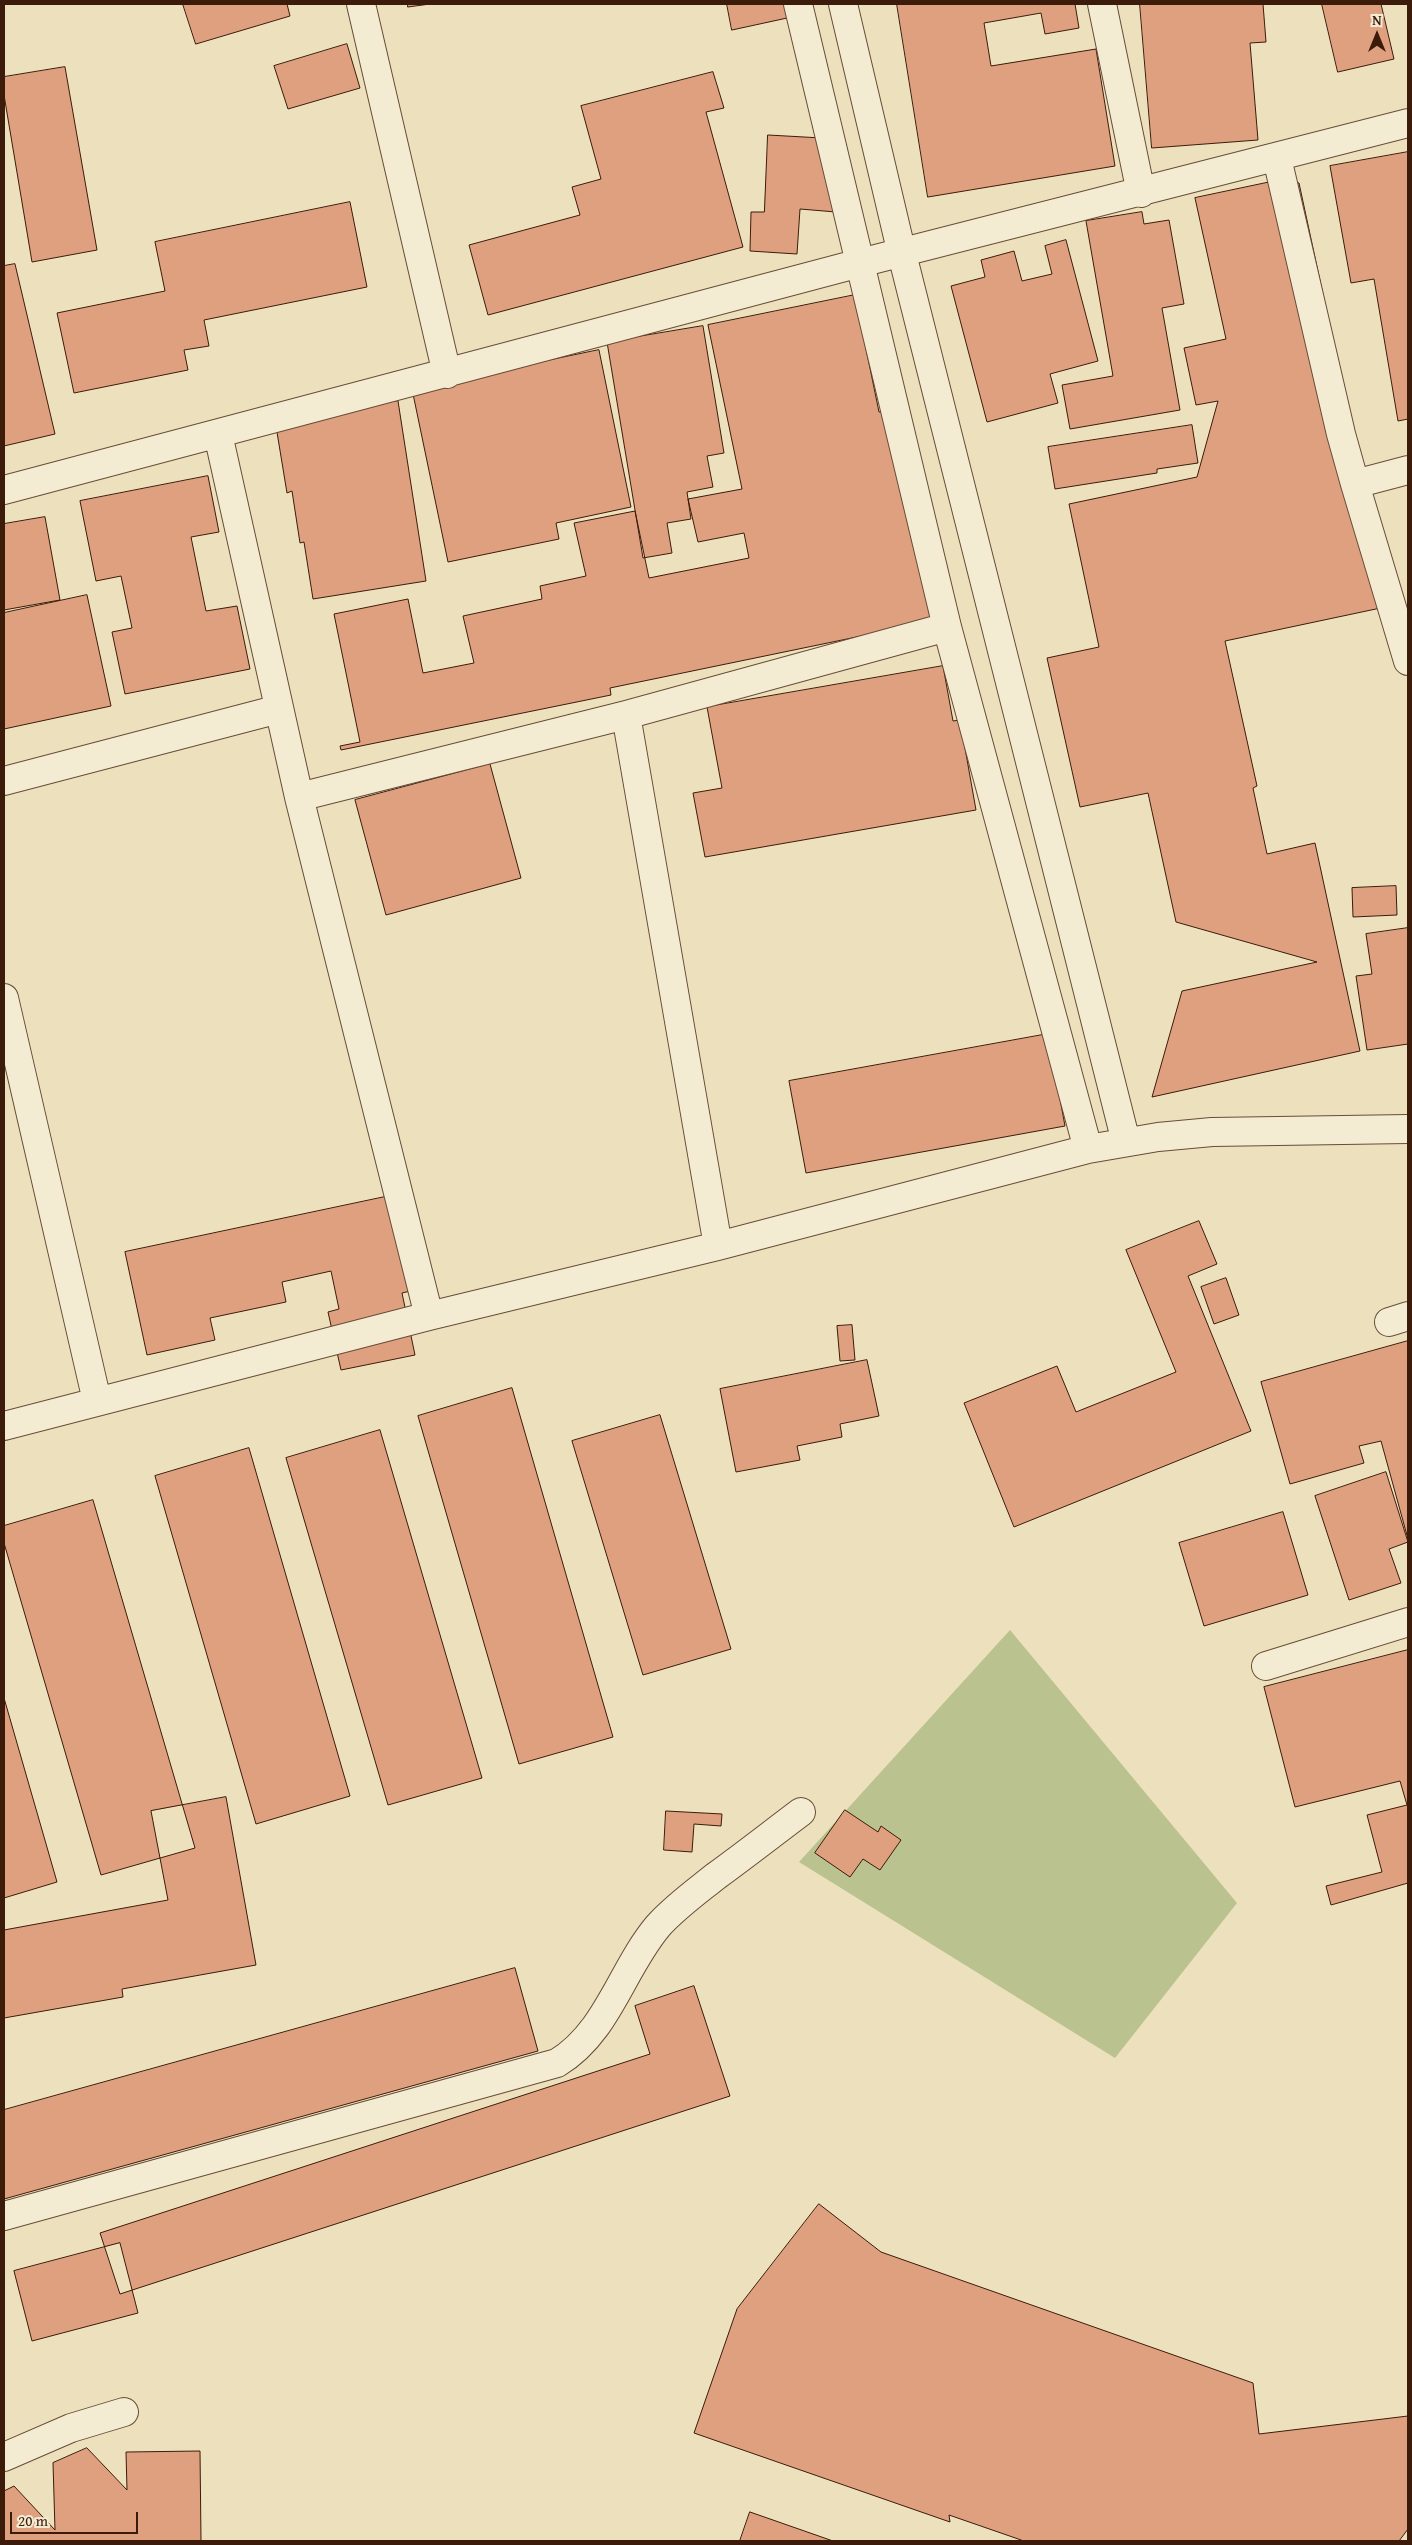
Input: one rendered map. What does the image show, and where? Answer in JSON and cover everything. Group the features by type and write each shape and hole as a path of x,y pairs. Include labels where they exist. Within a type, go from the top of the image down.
{"street":[{"path":"361,4 447,374"},
{"path":"798,4 947,627 1088,1149"},
{"path":"843,4 902,254 1126,1142"},
{"path":"1102,4 1141,192"},
{"path":"4,490 860,263 902,254 1408,123"},
{"path":"1277,158 1341,434 1408,661"},
{"path":"218,434 298,797 429,1316"},
{"path":"1355,484 1408,470"},
{"path":"298,797 626,715 947,627"},
{"path":"4,781 279,709"},
{"path":"626,715 718,1246"},
{"path":"4,998 97,1401"},
{"path":"4,1426 429,1316 718,1246 1088,1149 1126,1142 1212,1132 1408,1129"},
{"path":"1266,1666 1408,1622"},
{"path":"4,2216 558,2063 575,2052 589,2037 643,1945 660,1924 690,1897 802,1812"},
{"path":"4,2457 71,2428 124,2412"}],"green space":[{"path":"1010,1630 1237,1903 1115,2058 799,1862"}],"building":[{"path":"183,4 287,4 290,16 196,44"},
{"path":"408,4 430,4 408,7"},
{"path":"727,4 798,4 801,15 732,30"},
{"path":"897,4 1075,4 1079,28 1045,34 1041,13 984,23 991,66 1096,49 1115,166 928,197"},
{"path":"1140,4 1263,4 1266,42 1250,43 1258,140 1152,148"},
{"path":"1322,4 1381,4 1394,59 1338,72"},
{"path":"347,44 360,88 288,109 274,66"},
{"path":"65,67 97,250 32,262 4,95 4,77"},
{"path":"713,72 724,108 706,112 743,247 488,315 469,245 580,215 572,187 601,179 581,106"},
{"path":"768,135 840,139 836,212 800,209 797,254 750,251 751,212 764,212"},
{"path":"1408,152 1408,419 1398,421 1374,279 1351,283 1330,166"},
{"path":"1284,179 1299,183 1390,606 1225,641 1257,786 1253,788 1267,854 1315,843 1360,1051 1152,1097 1182,991 1317,962 1176,922 1148,793 1080,807 1047,658 1099,647 1069,504 1197,477 1218,401 1196,405 1184,348 1226,339 1195,198"},
{"path":"350,202 367,287 204,320 209,346 184,350 188,370 74,393 57,313 165,291 155,242"},
{"path":"1142,212 1144,224 1169,220 1184,304 1162,308 1180,410 1070,429 1062,385 1113,376 1086,221"},
{"path":"1066,240 1098,361 1050,374 1058,403 987,422 951,286 985,277 981,260 1014,251 1022,281 1052,274 1045,246"},
{"path":"15,264 55,434 4,446 4,266"},
{"path":"855,295 879,412 890,410 934,621 610,688 611,695 341,750 340,746 360,742 334,614 408,599 423,673 474,663 463,616 542,599 540,586 586,576 574,523 635,511 649,578 749,558 744,533 698,542 688,499 742,489 708,325"},
{"path":"703,326 724,453 707,456 713,487 687,492 691,519 667,523 672,553 643,558 607,342"},
{"path":"599,350 631,507 556,523 559,539 448,562 412,389"},
{"path":"398,401 426,581 313,599 304,542 300,543 292,491 287,493 275,420"},
{"path":"1192,425 1198,463 1157,469 1157,473 1055,489 1048,447"},
{"path":"208,476 219,532 191,537 206,611 237,606 250,669 125,694 112,632 132,628 121,576 96,581 80,501"},
{"path":"45,517 60,600 4,610 4,524"},
{"path":"87,595 111,706 4,729 4,613"},
{"path":"943,666 953,721 960,720 976,810 705,857 693,793 722,788 707,707"},
{"path":"490,764 521,878 386,915 355,800"},
{"path":"1396,886 1397,915 1353,917 1352,888"},
{"path":"1408,928 1408,1044 1367,1050 1356,976 1372,974 1366,934"},
{"path":"1048,1034 1065,1126 806,1173 789,1081"},
{"path":"399,1194 419,1289 402,1293 415,1355 341,1370 328,1312 339,1309 331,1271 282,1282 286,1302 210,1318 215,1340 147,1355 125,1252"},
{"path":"1199,1221 1217,1264 1188,1276 1251,1431 1014,1527 964,1403 1057,1366 1076,1412 1176,1372 1126,1250"},
{"path":"1226,1278 1239,1315 1214,1324 1201,1287"},
{"path":"852,1325 855,1360 840,1361 837,1326"},
{"path":"1408,1341 1408,1539 1381,1441 1359,1446 1364,1463 1290,1484 1261,1382"},
{"path":"867,1360 879,1416 840,1424 842,1437 797,1446 800,1460 736,1472 720,1389"},
{"path":"512,1388 613,1737 519,1764 418,1416"},
{"path":"660,1415 731,1649 643,1675 572,1441"},
{"path":"380,1430 482,1778 388,1805 286,1458"},
{"path":"249,1448 350,1796 256,1824 155,1476"},
{"path":"1386,1472 1408,1542 1389,1549 1401,1583 1349,1600 1315,1496"},
{"path":"93,1500 195,1848 101,1875 4,1543 4,1526"},
{"path":"1283,1512 1308,1595 1204,1626 1179,1543"},
{"path":"1408,1650 1408,1883 1331,1905 1326,1886 1382,1872 1367,1815 1407,1805 1400,1781 1295,1807 1264,1687"},
{"path":"4,1698 57,1882 4,1898"},
{"path":"226,1797 256,1965 122,1989 123,1997 4,2018 4,1930 168,1900 151,1811"},
{"path":"845,1810 878,1832 881,1826 901,1840 880,1870 863,1859 850,1877 815,1853"},
{"path":"666,1811 722,1814 721,1826 694,1824 692,1852 664,1850"},
{"path":"515,1968 538,2051 4,2199 4,2110"},
{"path":"694,1986 730,2096 120,2294 100,2233 650,2054 635,2006"},
{"path":"819,2204 881,2252 1253,2383 1259,2434 1408,2416 1408,2529 1399,2541 1024,2541 949,2515 950,2522 694,2433 737,2309"},
{"path":"120,2243 138,2313 32,2341 14,2271"},
{"path":"87,2448 127,2490 126,2452 200,2451 201,2541 4,2541 4,2491 14,2486 55,2530 53,2463"},
{"path":"750,2512 833,2541 740,2541"}]}
